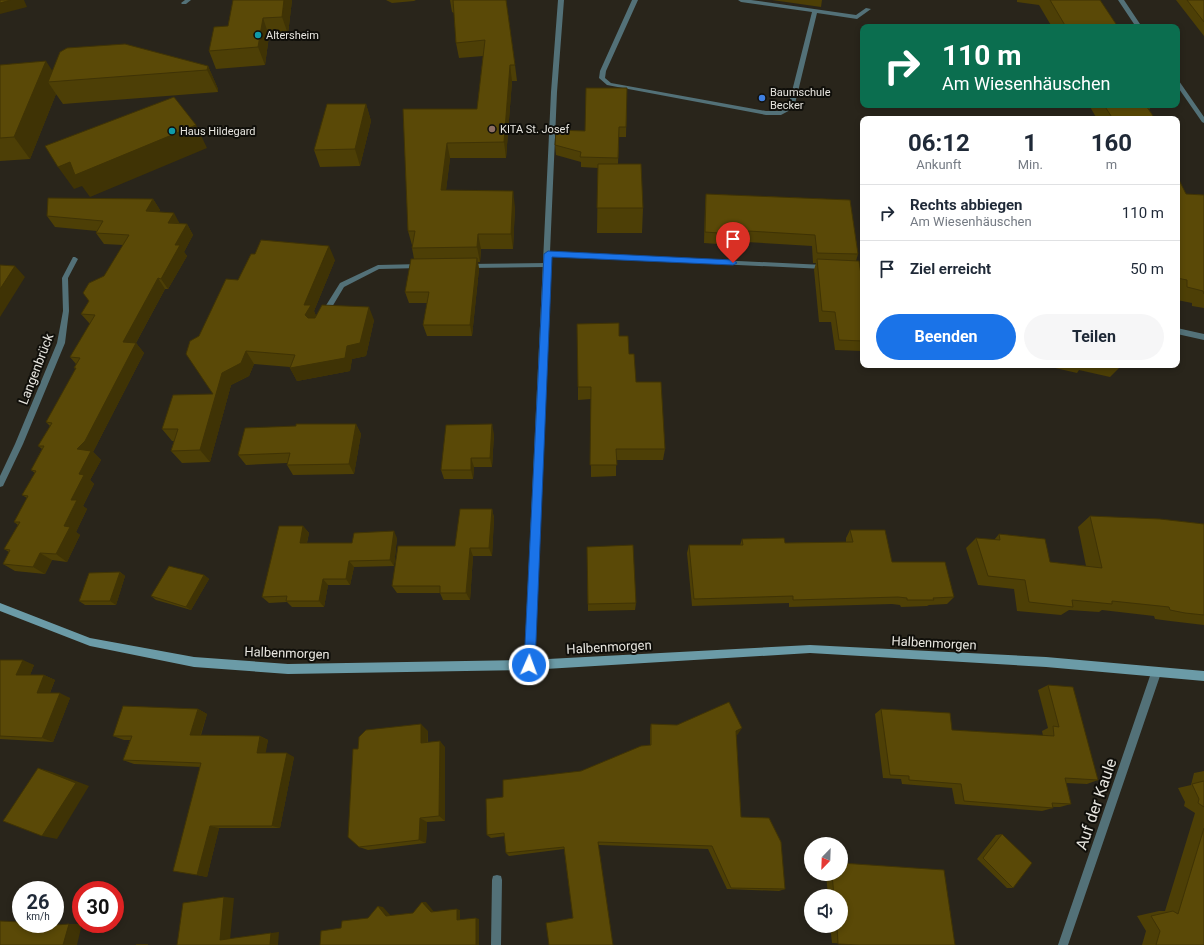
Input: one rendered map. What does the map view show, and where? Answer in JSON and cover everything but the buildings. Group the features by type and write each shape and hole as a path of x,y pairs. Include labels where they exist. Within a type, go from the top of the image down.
{"street":[{"path":"529,665 554,92 561,0"},
{"path":"635,0 603,71 602,78 609,84 623,87 766,113 782,113 791,108 815,11"},
{"path":"741,0 857,17 868,9"},
{"path":"1121,0 1137,24"},
{"path":"1180,86 1204,121"},
{"path":"548,254 833,267"},
{"name":"Langenbrück","path":"0,484 19,444 61,343 66,311 65,278 75,259"},
{"path":"463,266 547,265"},
{"path":"320,322 342,285 378,266 432,266"},
{"path":"1180,332 1204,337"},
{"name":"Halbenmorgen","path":"0,607 90,642 194,662 288,669 480,664 529,665 810,649 1046,662 1204,676"},
{"name":"Auf der Kaule","path":"1063,945 1156,672"},
{"path":"496,945 497,880"}],"place":[{"name":"Altersheim","path":"258,35"},
{"name":"Baumschule Becker","path":"762,98"},
{"name":"KITA St. Josef","path":"492,129"},
{"name":"Haus Hildegard","path":"172,131"}],"route":[{"path":"529,665 548,254 733,263"}]}
